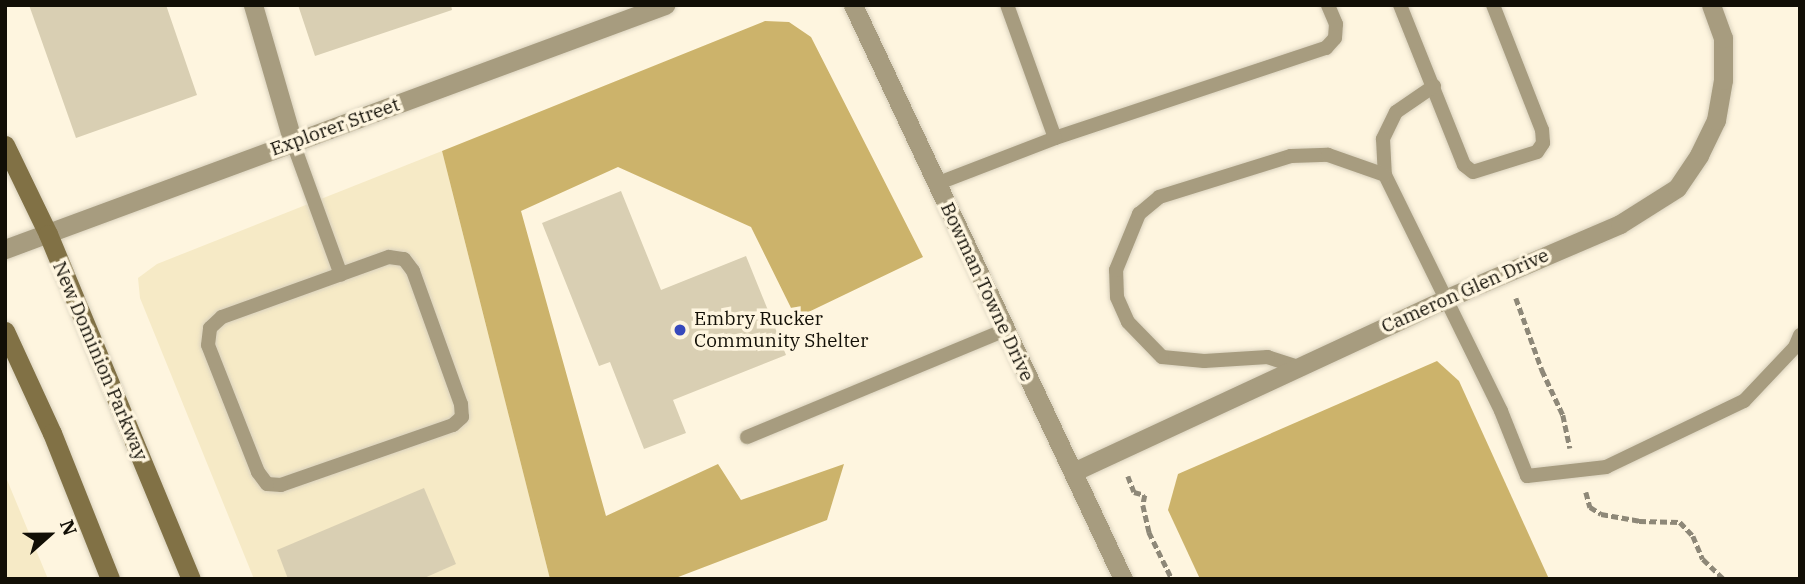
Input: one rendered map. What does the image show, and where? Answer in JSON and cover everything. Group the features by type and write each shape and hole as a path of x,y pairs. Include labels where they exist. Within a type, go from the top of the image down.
{"main road":[{"name":"New Dominion Parkway","path":"5,145 48,234 191,579"},
{"path":"5,331 52,433 110,579"}],"street":[{"path":"253,5 293,143"},
{"name":"Explorer Street","path":"5,249 665,5"},
{"name":"Bowman Towne Drive","path":"853,5 1123,579"},
{"name":"Cameron Glen Drive","path":"1073,472 1506,271 1620,224 1677,188 1699,155 1716,120 1723,80 1723,38 1711,5"}],"lane":[{"path":"1007,5 1055,138"},
{"path":"936,184 1055,138 1326,48 1335,38 1336,24 1328,5"},
{"path":"1400,5 1464,165 1473,172 1537,152 1543,143 1542,130 1493,5"},
{"path":"1434,86 1396,112 1383,139 1384,175 1500,411 1527,476 1606,467 1744,401 1795,347 1800,335"},
{"path":"293,143 341,275"},
{"path":"1298,368 1269,357 1204,362 1162,357 1128,322 1117,297 1116,270 1139,214 1159,197 1291,156 1328,155 1384,175"},
{"path":"389,257 404,260 413,271 461,404 462,417 453,425 281,485 267,484 258,472 208,345 211,328 222,317 341,275 389,257"},
{"path":"747,436 1005,330"}],"path":[{"path":"1506,271 1542,370 1563,415 1576,471 1591,507 1614,518 1680,522 1693,536 1703,559 1724,579"},
{"path":"1119,450 1134,492 1145,495 1143,505 1149,532 1172,579"}],"shaded area":[{"path":"765,21 789,22 811,37 923,257 796,318 751,227 618,167 521,211 606,516 718,464 741,500 844,464 827,520 673,579 550,579 442,151"},
{"path":"442,151 550,579 254,579 140,298 138,278 157,264"},
{"path":"1437,361 1459,381 1549,579 1200,579 1168,510 1178,474"},
{"path":"5,475 48,579 5,579"}],"building":[{"path":"29,5 166,5 197,95 76,138"},
{"path":"298,5 451,5 452,10 315,56"},
{"name":"Embry Rucker Community Shelter","path":"621,191 661,290 746,256 786,355 673,400 686,433 644,449 610,362 599,366 542,223"},
{"path":"424,488 456,564 422,579 288,579 277,550"}],"place":[{"name":"Embry Rucker Community Shelter","path":"680,330"}]}
